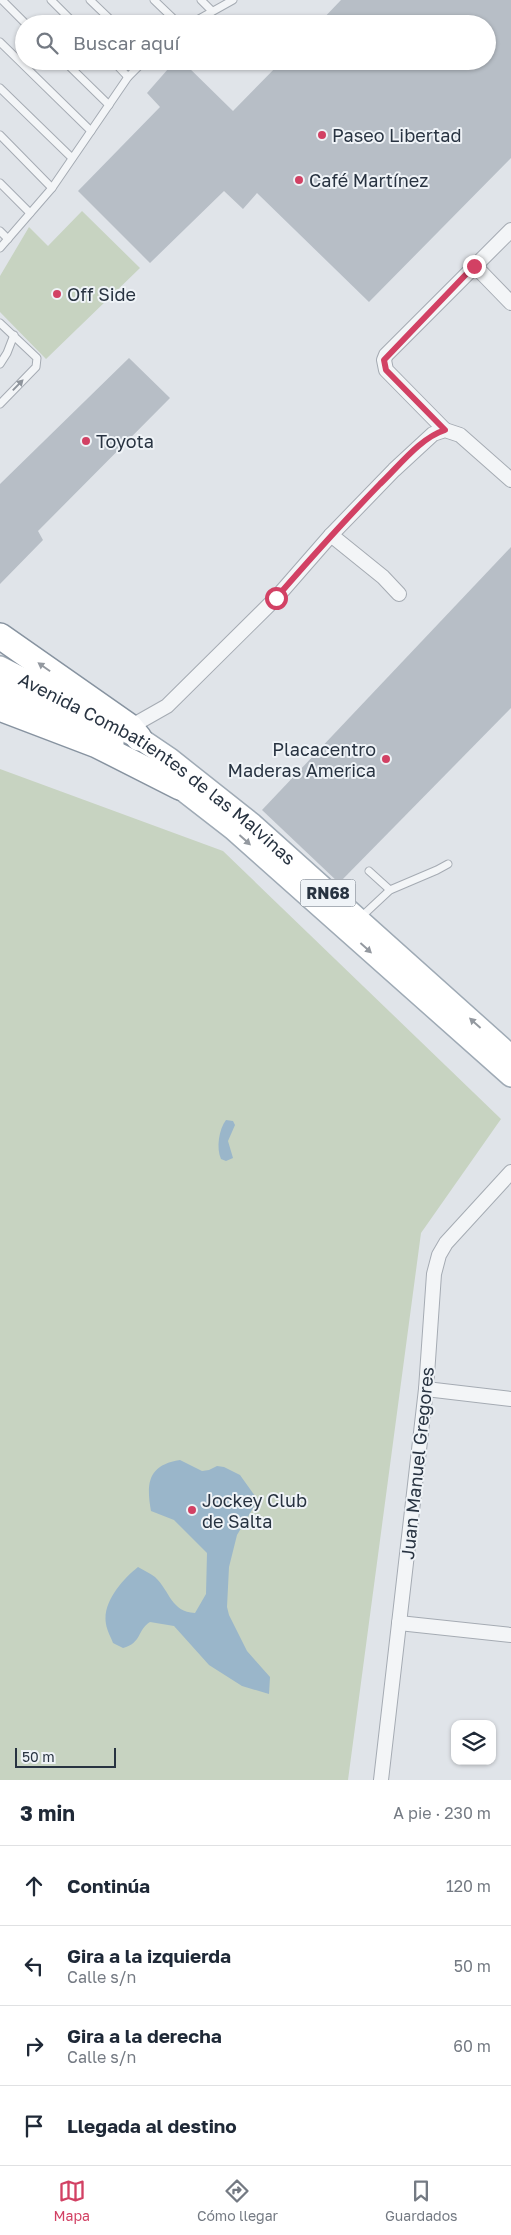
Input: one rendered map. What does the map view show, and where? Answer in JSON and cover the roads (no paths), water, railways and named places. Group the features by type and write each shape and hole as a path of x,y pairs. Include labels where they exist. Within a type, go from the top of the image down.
{"highway":[{"name":"RN68","path":"0,636 134,732"},
{"name":"RN68","path":"0,708 88,741 180,787"}],"main road":[{"name":"Avenida Combatientes de las Malvinas","path":"0,667 134,732 170,759 252,824 511,1056"},
{"name":"Avenida Combatientes de las Malvinas","path":"0,685 91,729 180,787 233,829 511,1076"}],"street":[{"path":"445,430 386,370 384,360 511,230"},
{"path":"474,266 511,303"},
{"path":"134,732 167,706 276,598 331,535 433,434 445,430 451,431 468,440 511,480"},
{"path":"331,535 383,577 399,594"},
{"name":"Juan Manuel Gregores","path":"381,1780 426,1389 434,1274 439,1255 446,1243 511,1172"},
{"path":"426,1389 511,1399"},
{"path":"399,1623 511,1636"}],"lane":[{"path":"2,0 17,15"},
{"path":"51,0 66,15"},
{"path":"90,0 106,15"},
{"path":"154,0 170,15"},
{"path":"201,0 212,11"},
{"path":"205,15 233,0"},
{"path":"0,42 15,57"},
{"path":"29,70 91,131"},
{"path":"73,70 108,105"},
{"path":"121,70 128,77"},
{"path":"0,248 52,188 108,105 135,70"},
{"path":"0,88 72,158"},
{"path":"0,135 52,188"},
{"path":"0,183 30,213"},
{"path":"0,231 8,239"},
{"path":"0,323 36,358 36,367 0,404"},
{"path":"0,364 14,335"},
{"path":"358,920 390,890 448,864"},
{"path":"369,870 390,890"}],"water":[{"path":"226,1120 233,1121 235,1125 228,1141 233,1158 226,1161 221,1159 219,1155 219,1139"},
{"path":"180,1460 202,1471 217,1466 224,1467 240,1475 255,1496 255,1505 237,1535 229,1567 227,1607 247,1651 270,1677 269,1694 242,1686 209,1665 174,1626 150,1622 133,1643 123,1648 113,1643 108,1632 106,1616 110,1599 126,1578 138,1567 155,1577 176,1605 187,1612 195,1613 206,1594 207,1553 174,1520 151,1511 149,1501 150,1484 155,1471 169,1462"}],"place":[{"name":"Paseo Libertad","path":"322,135"},
{"name":"Café Martínez","path":"299,180"},
{"name":"Off Side","path":"57,294"},
{"name":"Toyota","path":"86,441"},
{"name":"Placacentro Maderas America","path":"386,759"},
{"name":"Jockey Club de Salta","path":"192,1510"}]}
